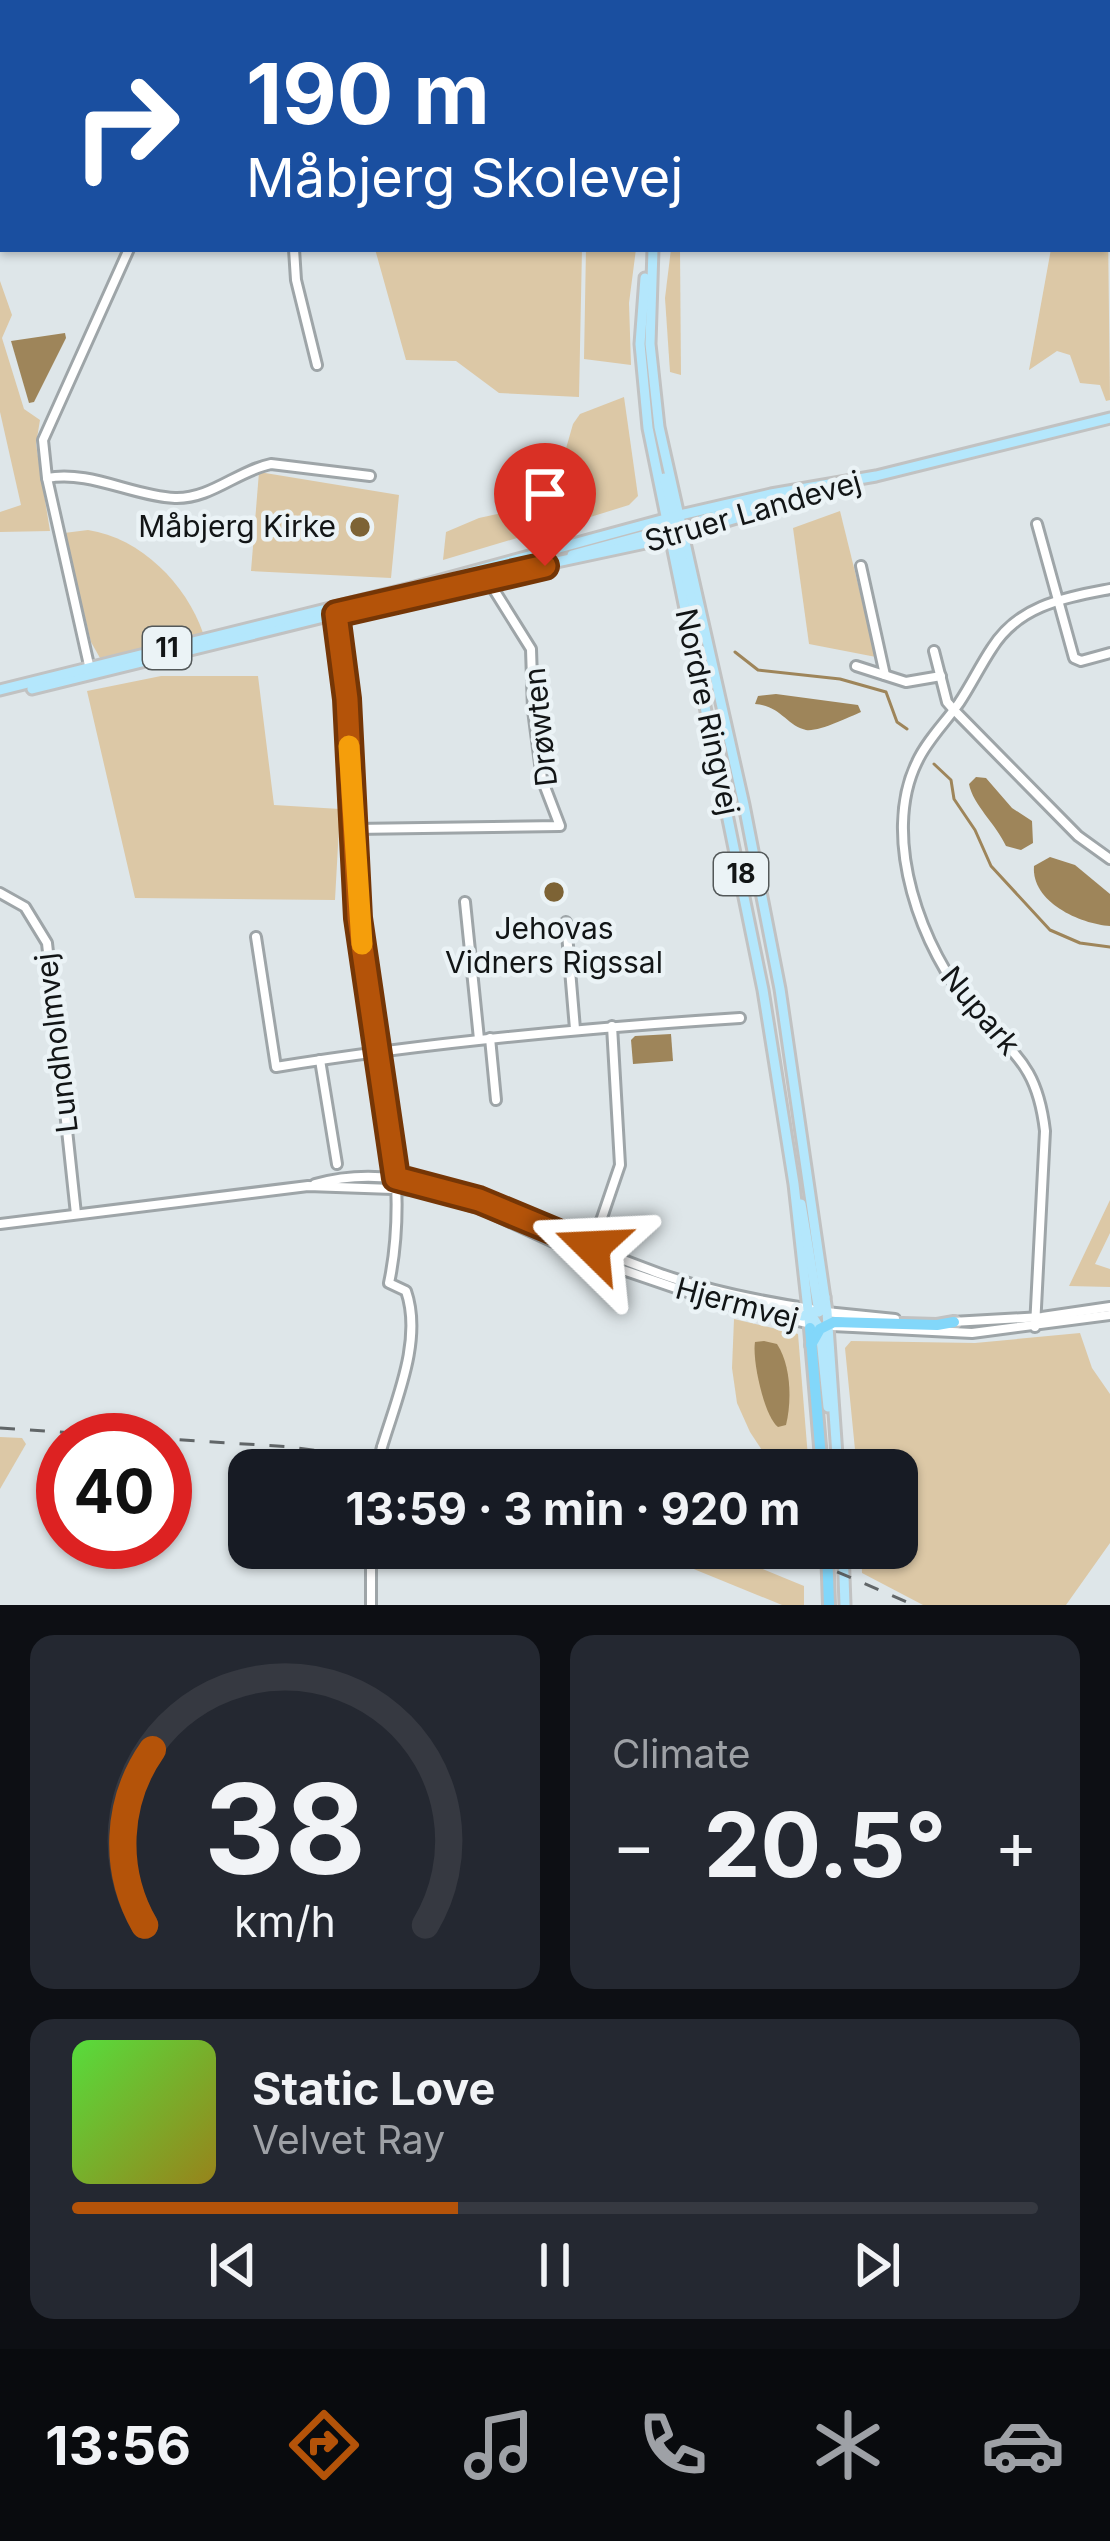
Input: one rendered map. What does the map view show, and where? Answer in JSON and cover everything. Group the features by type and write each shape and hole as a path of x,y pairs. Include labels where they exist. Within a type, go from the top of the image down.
{"highway":[{"path":"818,1320 954,1322"},
{"name":"18","path":"818,1320 811,1345 820,1449"},
{"path":"828,1569 830,1605"}],"main road":[{"name":"Nordre Ringvej","path":"651,252 642,313 642,386 713,664 780,988 824,1291 818,1320"},
{"name":"Nordre Ringvej","path":"651,252 652,380 676,500 673,557 728,809 818,1320"},
{"name":"Struer Landevej","path":"484,573 545,566 1110,418"},
{"name":"Struer Landevej","path":"0,693 484,573 651,523 676,529 794,490 876,476"},
{"path":"694,1295 818,1320 836,1449"},
{"path":"844,1569 845,1605"}],"street":[{"path":"90,671 43,456 46,426 128,252"},
{"path":"294,252 296,280 317,365"},
{"path":"46,478 74,476 176,498 212,491 271,464 370,476"},
{"path":"1037,524 1074,658 1081,661 1110,652"},
{"path":"861,566 885,675"},
{"name":"Drøwten","path":"354,829 560,826 542,779 531,649 484,573"},
{"name":"Nupark","path":"1035,1322 1045,1130 1037,1090 1014,1048 975,1012 936,959 910,885 905,832 911,779 926,746 1005,632 1021,616 1057,600 1110,589"},
{"path":"335,610 347,699 358,918 397,1183 398,1243 389,1283 400,1286 409,1299 407,1363 381,1449"},
{"path":"934,651 947,702 1078,836 1110,859"},
{"path":"856,666 906,682 940,676"},
{"name":"Lundholmvej","path":"0,893 26,908 47,943 76,1214"},
{"path":"465,902 496,1100"},
{"path":"566,922 575,1029"},
{"path":"256,937 276,1067 484,1038 740,1018"},
{"path":"588,1258 621,1159 611,1026"},
{"path":"320,1060 337,1165"},
{"name":"Hjermvej","path":"0,1224 308,1186 397,1183 479,1200 695,1285 818,1320 951,1333 1110,1311"},
{"name":"Hjermvej","path":"397,1183 444,1195 588,1258 694,1295"},
{"name":"Hjermvej","path":"954,1322 1035,1322"},
{"path":"371,1569 371,1605"}],"shaded area":[{"path":"376,252 582,252 579,397 499,393 456,361 406,360"},
{"path":"586,252 636,252 629,303 631,365 584,359"},
{"path":"671,252 680,252 681,375 670,372 665,298"},
{"path":"1050,252 1108,252 1110,400 1106,401 1100,385 1080,383 1070,355 1057,351 1029,370"},
{"path":"0,281 12,315 2,338 24,409 40,420 36,444 50,531 0,532 0,512 21,505 0,412"},
{"path":"65,333 34,402 29,403 11,341"},
{"path":"624,397 638,496 629,505 542,532 573,424 580,414"},
{"path":"259,472 399,495 391,578 251,571"},
{"path":"543,504 534,533 443,560 446,532 479,518"},
{"path":"840,511 876,657 809,644 793,528"},
{"path":"88,530 126,543 159,566 185,597 203,633 100,658 91,642 64,533"},
{"path":"161,676 258,676 274,805 340,809 335,900 135,898 87,691"},
{"path":"776,694 858,705 861,712 806,730 771,708 755,704 758,696"},
{"path":"976,777 986,778 1012,808 1032,821 1033,843 1021,850 1006,846 971,792 969,784"},
{"path":"1050,857 1075,865 1110,894 1110,926 1072,916 1040,890 1034,866"},
{"path":"671,1034 673,1061 633,1064 631,1040 635,1036"},
{"path":"1110,1200 1110,1233 1095,1264 1110,1269 1110,1287 1069,1286"},
{"path":"734,1319 798,1334 807,1449 761,1449 737,1403 732,1368"},
{"path":"1080,1333 1092,1368 1110,1394 1110,1543 1066,1605 923,1605 862,1573 862,1569 918,1569 918,1449 855,1449 845,1348 851,1341 975,1343"},
{"path":"755,1342 777,1344 788,1373 788,1415 786,1425 778,1427 768,1412 757,1374"},
{"path":"0,1437 22,1438 26,1444 0,1489"},
{"path":"694,1569 763,1569 804,1586 804,1605 782,1605"}],"waterway":[{"path":"735,652 758,670 840,679 886,692 897,722 907,729"},
{"path":"934,764 951,780 954,799 991,866 1050,930 1080,943 1110,947"}],"railway":[{"path":"0,1428 305,1449"},
{"path":"831,1569 914,1605"}],"slow traffic":[{"path":"349,746 362,944"}],"place":[{"name":"Måbjerg Kirke","path":"360,527"},
{"name":"Jehovas Vidners Rigssal","path":"554,892"}],"route":[{"path":"545,566 336,614 347,699 358,918 396,1178 479,1200 592,1247"}]}
